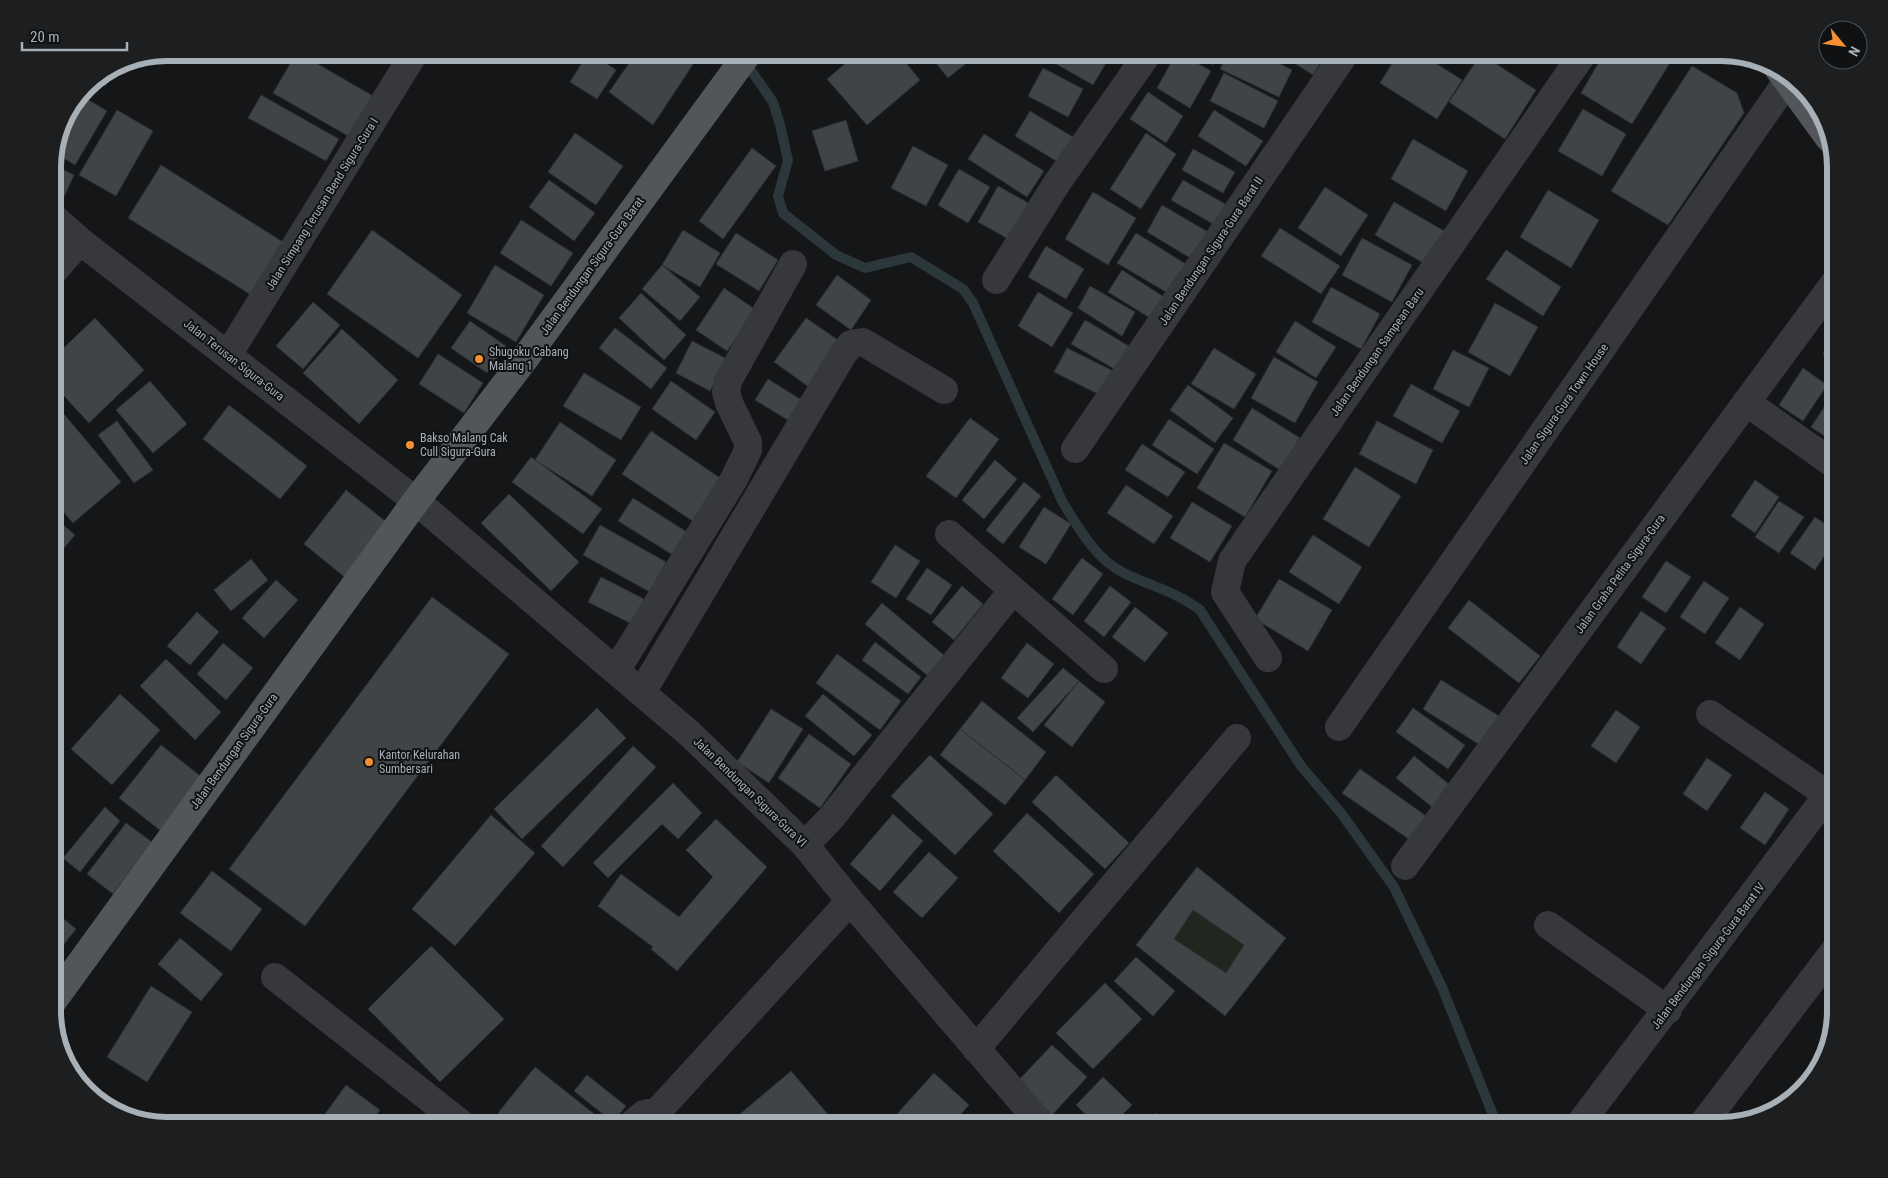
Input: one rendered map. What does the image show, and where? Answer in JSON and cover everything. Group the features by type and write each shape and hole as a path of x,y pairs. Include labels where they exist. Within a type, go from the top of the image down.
{"main road":[{"name":"Jalan Bendungan Sigura-Gura Barat","path":"416,501 526,357 742,61"},
{"name":"Jalan Bendungan Sigura-Gura","path":"61,989 416,501"}],"street":[{"name":"Jalan Simpang Terusan Bend Sigura-Gura I","path":"228,355 409,61"},
{"path":"996,280 1057,183 1143,61"},
{"name":"Jalan Bendungan Sigura-Gura Barat II","path":"1076,449 1340,61"},
{"name":"Jalan Bendungan Sampean Baru","path":"1268,658 1225,592 1232,561 1578,61"},
{"name":"Jalan Sigura-Gura Town House","path":"1339,727 1780,79"},
{"name":"Jalan Terusan Sigura-Gura","path":"61,224 80,241 416,501"},
{"path":"61,263 80,241"},
{"path":"616,671 734,479 748,450 748,442 726,392 728,381 793,264"},
{"name":"Jalan Graha Pelita Sigura-Gura","path":"1405,866 1827,293"},
{"path":"642,692 843,354 851,344 863,342 944,390"},
{"path":"1746,402 1827,459"},
{"name":"Jalan Bendungan Sigura-Gura VI","path":"416,501 690,734 805,845 850,901 1034,1117"},
{"path":"949,534 1104,669"},
{"path":"805,845 831,818 1013,590"},
{"path":"1710,714 1827,787"},
{"path":"976,1049 1237,738"},
{"name":"Jalan Bendungan Sigura-Gura Barat IV","path":"1586,1117 1668,1010 1827,795"},
{"path":"665,1117 850,901"},
{"path":"1548,925 1668,1010"},
{"path":"1709,1117 1827,962"},
{"path":"275,977 452,1117"},
{"path":"641,1117 644,1114 659,1117"}],"shaded area":[{"path":"1193,910 1244,945 1226,973 1174,939"}],"building":[{"path":"292,61 313,61 373,96 350,137 273,93"},
{"path":"583,61 602,61 616,70 597,99 570,82"},
{"path":"631,61 695,61 653,125 609,92"},
{"path":"848,61 904,61 920,80 867,125 827,79"},
{"path":"934,61 969,61 948,78"},
{"path":"1051,61 1107,61 1093,85"},
{"path":"1172,61 1193,61 1211,71 1190,108 1157,88"},
{"path":"1207,61 1215,61 1213,65"},
{"path":"1224,61 1274,61 1292,70 1279,97 1220,69"},
{"path":"1291,61 1322,61 1313,75"},
{"path":"1393,61 1432,61 1462,80 1437,119 1380,83"},
{"path":"1476,61 1492,61 1536,90 1505,139 1449,102"},
{"path":"1600,61 1671,61 1632,124 1581,93"},
{"path":"1692,66 1737,93 1744,113 1668,225 1611,191"},
{"path":"1043,68 1083,89 1068,117 1028,96"},
{"path":"1224,73 1278,101 1264,128 1210,101"},
{"path":"111,77 105,86 102,84"},
{"path":"1148,92 1183,116 1166,143 1130,119"},
{"path":"261,95 339,139 326,161 248,118"},
{"path":"86,99 107,111 75,165 61,157 62,153 69,126"},
{"path":"1583,109 1626,134 1602,176 1558,151"},
{"path":"117,110 153,131 116,196 79,175"},
{"path":"1214,110 1263,141 1246,166 1198,136"},
{"path":"1030,111 1076,139 1061,164 1015,136"},
{"path":"846,120 858,161 825,171 812,131"},
{"path":"575,133 623,166 596,205 548,172"},
{"path":"1146,133 1176,154 1141,209 1110,189"},
{"path":"984,134 1044,171 1027,197 968,159"},
{"path":"1413,139 1468,171 1446,211 1391,179"},
{"path":"913,146 948,165 926,206 891,188"},
{"path":"752,148 776,166 723,239 699,221"},
{"path":"1193,149 1235,172 1223,193 1182,170"},
{"path":"161,165 286,244 253,296 128,218"},
{"path":"61,168 74,175 64,197 61,195"},
{"path":"959,169 990,187 968,223 938,205"},
{"path":"549,180 595,213 574,241 529,207"},
{"path":"1183,180 1234,209 1222,229 1171,200"},
{"path":"998,186 1032,205 1012,241 978,222"},
{"path":"1325,187 1368,215 1341,256 1298,228"},
{"path":"1548,190 1599,220 1571,268 1520,237"},
{"path":"1093,192 1136,218 1108,265 1065,239"},
{"path":"1394,202 1446,232 1427,265 1375,235"},
{"path":"1162,205 1213,235 1197,262 1147,232"},
{"path":"521,220 573,253 551,286 500,253"},
{"path":"1280,228 1340,266 1321,294 1261,256"},
{"path":"372,230 462,295 418,358 327,294"},
{"path":"683,230 720,253 700,287 662,265"},
{"path":"736,233 778,260 759,291 716,264"},
{"path":"1136,233 1189,266 1171,295 1117,263"},
{"path":"1362,238 1412,265 1392,302 1342,275"},
{"path":"1046,246 1084,269 1066,299 1028,277"},
{"path":"1506,250 1561,287 1543,316 1486,279"},
{"path":"495,265 544,295 516,342 467,313"},
{"path":"662,265 700,297 680,321 642,289"},
{"path":"1122,270 1167,299 1155,321 1108,292"},
{"path":"837,275 871,300 851,330 816,305"},
{"path":"1090,286 1135,312 1122,336 1078,308"},
{"path":"1331,287 1380,314 1361,349 1312,322"},
{"path":"724,288 756,310 727,351 696,330"},
{"path":"1038,292 1073,313 1052,347 1018,326"},
{"path":"641,293 686,335 664,360 619,318"},
{"path":"313,302 340,325 303,369 276,346"},
{"path":"1495,303 1538,327 1510,376 1468,352"},
{"path":"95,318 144,370 89,423 61,393 61,350"},
{"path":"806,318 841,342 809,387 774,362"},
{"path":"1085,320 1132,348 1118,371 1071,344"},
{"path":"470,321 506,346 487,373 451,348"},
{"path":"1295,321 1336,347 1316,378 1276,352"},
{"path":"615,328 667,368 651,389 599,348"},
{"path":"342,329 398,380 359,424 303,373"},
{"path":"692,341 727,359 710,391 676,373"},
{"path":"1067,348 1113,371 1100,395 1054,372"},
{"path":"1214,348 1256,374 1234,409 1191,384"},
{"path":"1827,348 1827,357 1823,354"},
{"path":"1453,350 1489,368 1469,407 1433,389"},
{"path":"438,354 483,383 464,413 419,384"},
{"path":"1274,357 1318,382 1295,423 1251,398"},
{"path":"1803,368 1827,385 1803,421 1779,405"},
{"path":"584,373 641,407 621,440 563,406"},
{"path":"768,379 808,404 796,425 755,400"},
{"path":"150,381 187,424 153,453 116,410"},
{"path":"671,381 715,412 696,440 652,409"},
{"path":"1411,384 1460,411 1442,443 1393,416"},
{"path":"1188,385 1233,418 1215,443 1170,410"},
{"path":"1827,403 1827,438 1811,427"},
{"path":"229,405 307,466 280,499 203,439"},
{"path":"1252,408 1300,438 1280,470 1233,440"},
{"path":"61,411 121,482 73,523 61,509"},
{"path":"970,418 999,439 956,498 926,476"},
{"path":"1169,419 1214,449 1197,474 1152,445"},
{"path":"117,421 153,470 134,483 98,435"},
{"path":"1377,421 1433,450 1416,484 1359,454"},
{"path":"560,422 616,460 592,496 535,460"},
{"path":"651,431 723,480 694,522 622,474"},
{"path":"1224,443 1272,471 1245,517 1197,488"},
{"path":"1142,444 1185,472 1168,497 1125,470"},
{"path":"531,457 602,509 583,534 512,482"},
{"path":"995,460 1017,479 984,519 962,500"},
{"path":"1355,467 1401,496 1369,547 1323,519"},
{"path":"1755,480 1779,497 1755,533 1731,516"},
{"path":"1024,482 1041,496 1003,544 986,530"},
{"path":"1126,485 1173,516 1154,544 1107,513"},
{"path":"346,490 389,524 347,579 304,544"},
{"path":"509,494 579,562 551,591 481,523"},
{"path":"633,498 687,532 673,555 618,521"},
{"path":"1779,501 1804,517 1779,553 1755,537"},
{"path":"1192,502 1232,526 1210,562 1170,538"},
{"path":"1044,507 1071,524 1046,564 1019,547"},
{"path":"1815,517 1827,525 1827,551 1815,570 1790,553"},
{"path":"61,523 75,535 61,552"},
{"path":"600,525 666,562 650,592 583,555"},
{"path":"1313,535 1362,567 1339,604 1289,572"},
{"path":"895,545 920,561 896,598 871,582"},
{"path":"1082,558 1103,574 1073,615 1052,599"},
{"path":"251,559 268,580 231,611 214,590"},
{"path":"1666,561 1691,577 1666,613 1642,597"},
{"path":"927,568 952,585 931,615 906,599"},
{"path":"601,577 644,599 632,624 588,602"},
{"path":"1279,579 1332,610 1308,651 1255,619"},
{"path":"276,580 298,600 264,638 242,618"},
{"path":"1704,581 1729,598 1705,634 1680,617"},
{"path":"962,586 983,604 954,640 932,622"},
{"path":"1110,586 1131,602 1104,637 1084,621"},
{"name":"Kantor Kelurahan Sumbersari","path":"432,597 509,654 305,926 229,869"},
{"path":"1469,600 1540,656 1519,683 1448,628"},
{"path":"882,603 945,656 928,676 865,624"},
{"path":"1135,607 1168,633 1145,662 1112,637"},
{"path":"1740,607 1764,624 1740,660 1715,643"},
{"path":"1641,611 1666,628 1641,664 1617,647"},
{"path":"197,612 219,632 190,665 167,646"},
{"path":"875,642 921,677 908,694 862,660"},
{"path":"223,643 253,668 226,700 197,674"},
{"path":"1027,643 1054,664 1028,698 1001,678"},
{"path":"837,654 901,701 880,730 816,683"},
{"path":"166,659 221,712 195,740 140,686"},
{"path":"1063,668 1079,681 1033,732 1017,718"},
{"path":"1441,680 1499,716 1480,745 1423,709"},
{"path":"1079,681 1105,702 1072,747 1044,725"},
{"path":"120,694 160,730 112,785 71,749"},
{"path":"823,694 872,735 854,756 805,716"},
{"path":"982,701 1046,752 1025,780 960,729"},
{"path":"597,708 626,738 522,839 494,809"},
{"path":"1413,708 1465,745 1448,769 1396,732"},
{"path":"771,709 803,729 769,783 737,762"},
{"path":"1616,710 1640,727 1616,763 1591,746"},
{"path":"960,729 1025,780 1005,805 940,755"},
{"path":"809,734 851,764 820,808 778,778"},
{"path":"161,745 203,778 161,831 119,798"},
{"path":"633,746 656,767 563,867 541,846"},
{"path":"930,755 993,814 955,855 891,796"},
{"path":"1414,756 1450,785 1432,807 1396,778"},
{"path":"1707,758 1732,775 1707,811 1683,794"},
{"path":"1360,769 1429,818 1413,842 1342,793"},
{"path":"1056,775 1129,843 1105,869 1032,802"},
{"path":"673,783 702,813 678,839 662,824 608,878 593,863"},
{"path":"1765,792 1789,809 1765,845 1740,828"},
{"path":"105,807 120,821 80,872 63,858"},
{"path":"1027,813 1094,874 1059,913 993,851"},
{"path":"893,814 923,841 880,891 850,864"},
{"path":"491,815 535,853 455,946 412,909"},
{"path":"716,819 767,867 677,971 651,949 653,947 598,906 621,874 679,917 713,877 686,850"},
{"path":"126,823 152,842 113,894 87,874"},
{"path":"929,852 958,878 922,918 893,892"},
{"path":"1197,867 1286,938 1225,1016 1136,945","holes":["1193,910 1244,945 1226,973 1174,939"]},
{"path":"212,871 262,909 231,951 180,913"},
{"path":"61,917 76,929 61,948"},
{"path":"180,938 223,974 201,1001 158,964"},
{"path":"431,946 504,1019 440,1082 368,1009"},
{"path":"1136,957 1175,991 1153,1016 1114,981"},
{"path":"1105,983 1142,1019 1093,1069 1056,1033"},
{"path":"151,986 192,1012 147,1082 107,1057"},
{"path":"1052,1045 1087,1077 1052,1115 1017,1082"},
{"path":"535,1067 598,1117 503,1117 498,1113"},
{"path":"791,1071 830,1117 736,1117"},
{"path":"934,1073 969,1105 958,1117 894,1117"},
{"path":"587,1075 626,1106 617,1117 607,1117 574,1091"},
{"path":"1103,1077 1132,1105 1120,1117 1089,1117 1076,1105"},
{"path":"346,1085 380,1110 375,1117 323,1117"},
{"path":"1156,1113 1160,1117 1152,1117"}],"waterway":[{"path":"745,62 773,102 780,125 788,160 778,196 783,213 836,255 865,268 911,257 963,289 973,303 1062,501 1088,542 1114,567 1134,578 1182,598 1200,610 1301,766 1341,813 1394,887 1442,987 1494,1117"}],"place":[{"name":"Shugoku Cabang Malang 1","path":"479,359"},
{"name":"Bakso Malang Cak Cull Sigura-Gura","path":"410,445"},
{"name":"Kantor Kelurahan Sumbersari","path":"369,762"}]}
